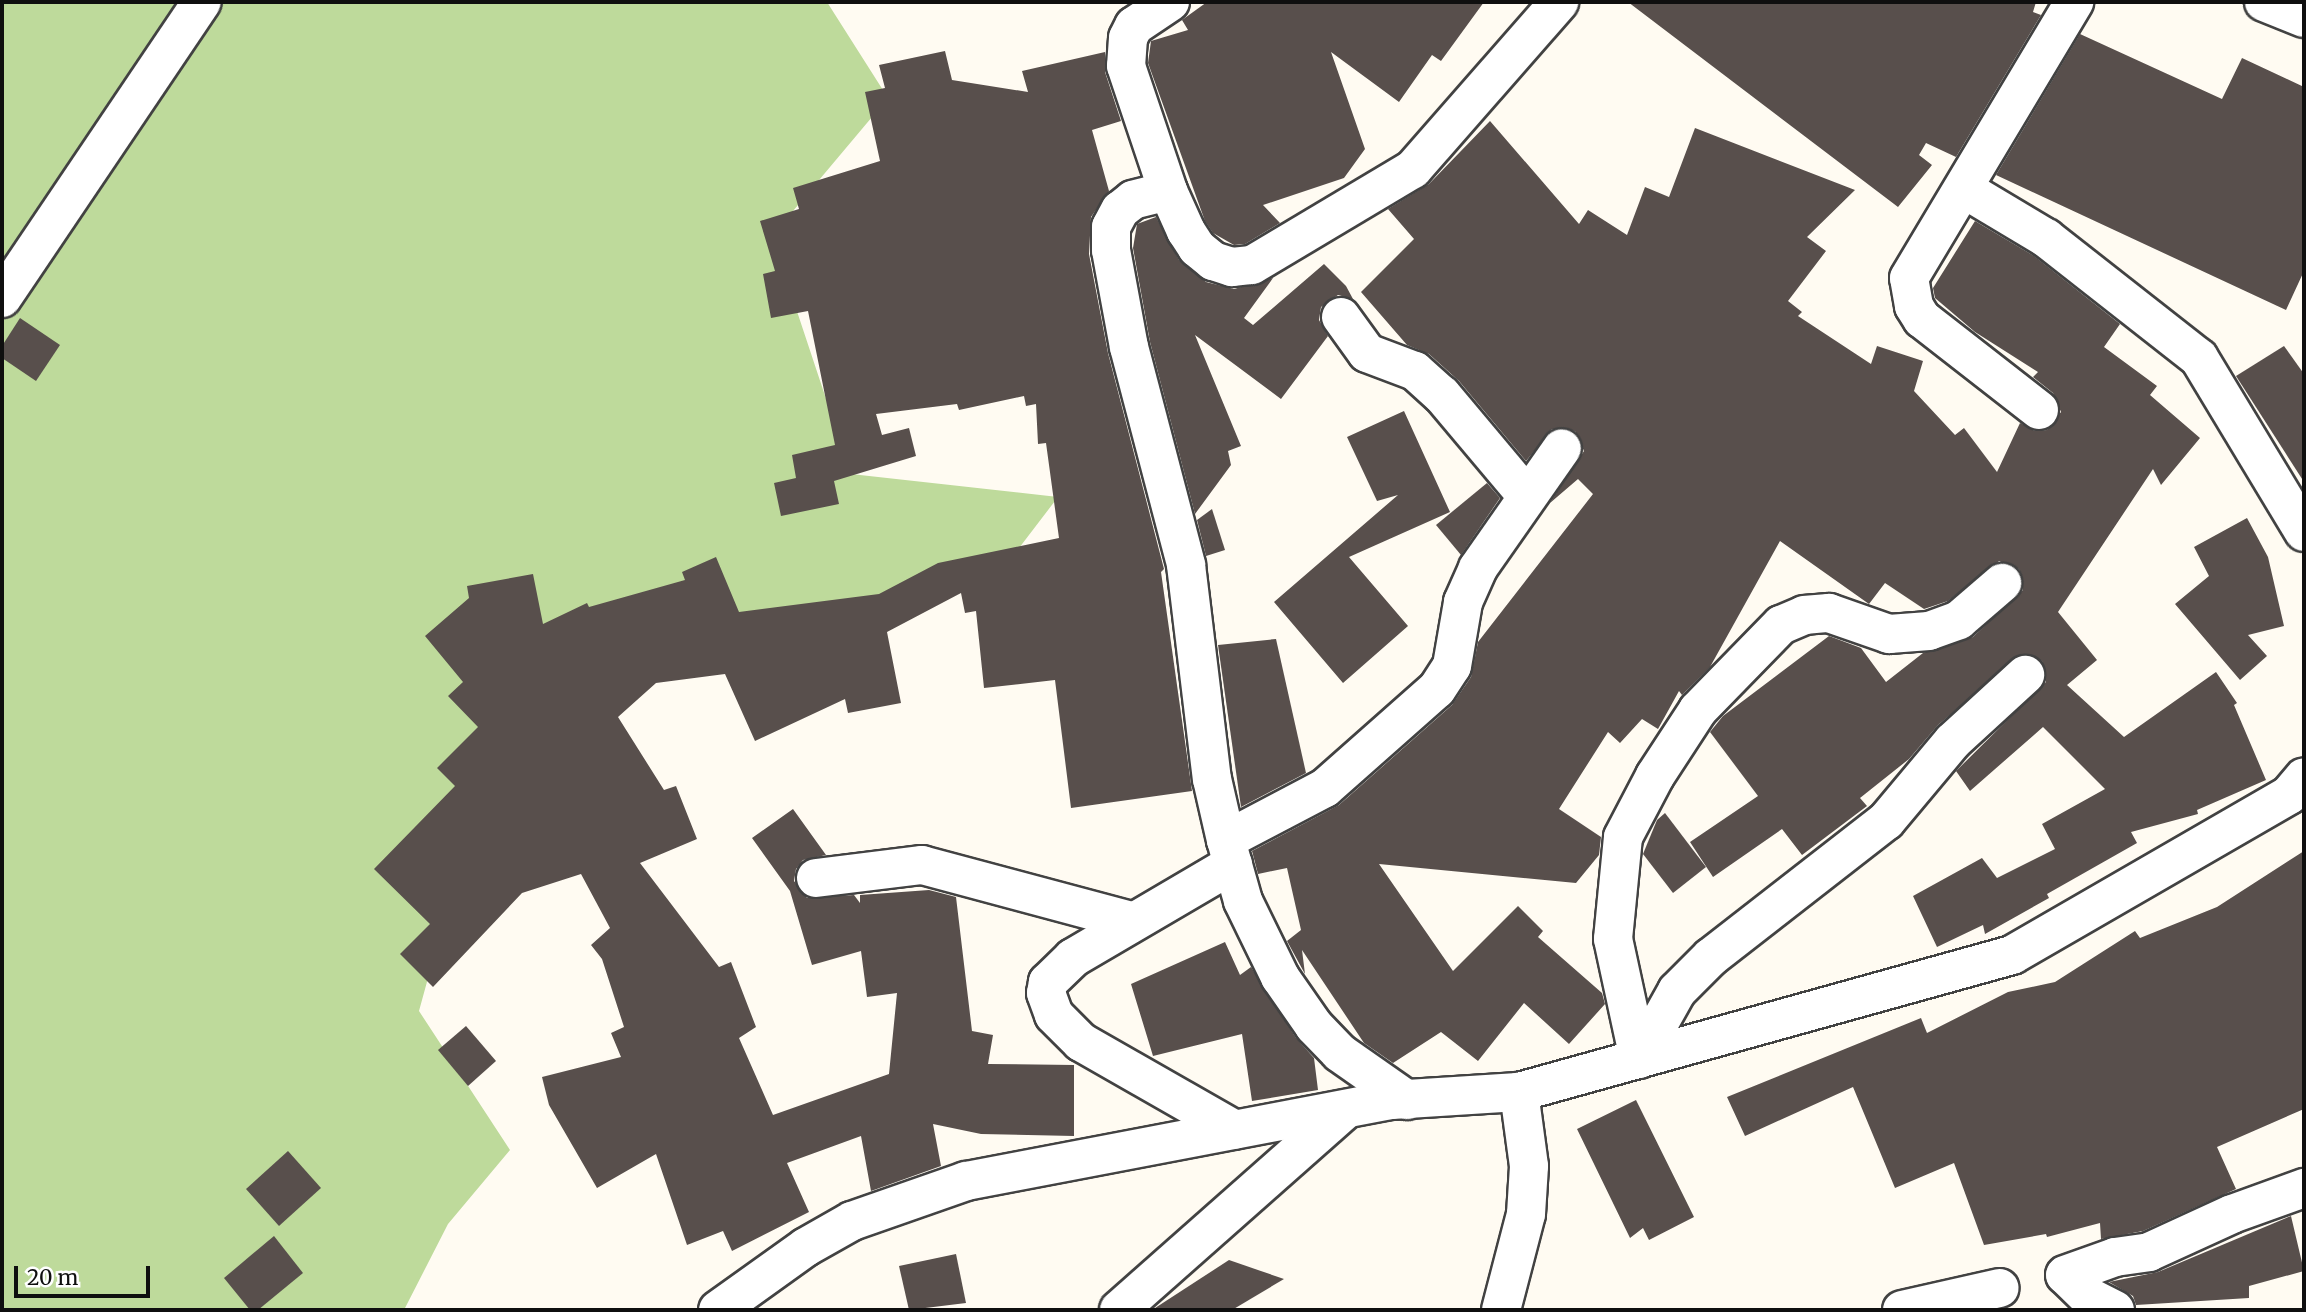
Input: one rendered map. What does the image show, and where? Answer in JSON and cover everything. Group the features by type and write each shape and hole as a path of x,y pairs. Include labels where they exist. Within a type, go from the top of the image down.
{"street":[{"path":"2,298 202,2"},
{"path":"1170,2 1134,26 1125,52 1168,191 1197,248 1213,261 1232,267 1252,265 1413,169 1559,2"},
{"path":"2039,410 1922,319 1914,306 1909,278 1914,264 1964,189 2074,2"},
{"path":"2264,2 2304,18"},
{"path":"1964,189 2046,238 2199,358 2304,532"},
{"path":"1168,191 1133,200 1119,210 1111,227 1111,250 1129,347 1186,565 1212,779 1230,852 1244,901 1280,977 1314,1026 1340,1053 1407,1100"},
{"path":"1341,317 1367,354 1415,371 1442,396 1526,495"},
{"path":"1235,1130 1081,1042 1054,1015 1048,1003 1048,982 1060,968 1325,788 1437,689 1452,666 1463,602 1478,568 1526,495 1562,448"},
{"path":"1639,1059 1613,939 1623,837 1655,776 1698,710 1781,625 1804,615 1829,613 1889,634 1910,634 1959,620 2002,583"},
{"path":"1639,1059 1677,991 1710,957 1886,821 1953,741 2025,675"},
{"path":"718,1310 806,1247 852,1221 965,1181 1407,1100 1519,1092 2012,955 2289,795 2304,777"},
{"path":"816,878 922,865 1131,921"},
{"path":"1502,1310 1526,1214 1529,1166 1519,1092"},
{"path":"1119,1310 1346,1110"},
{"path":"2115,1310 2087,1296 2065,1275 2115,1257 2149,1252 2232,1213 2304,1188"},
{"path":"1902,1310 2000,1289"}],"green space":[{"path":"2,2 827,2 888,98 772,236 851,474 1058,497 997,577 683,663 495,734 419,1011 510,1150 448,1224 404,1310 2,1310"}],"building":[{"path":"1207,2 1484,2 1441,61 1432,55 1399,102 1331,52 1365,149 1344,178 1263,205 1280,223 1245,244 1234,245 1213,233 1205,221 1148,63 1151,41 1188,30 1182,20"},
{"path":"1628,2 2036,2 2033,12 2041,15 1956,157 1926,143 1919,155 1932,165 1898,207"},
{"path":"2080,34 2222,99 2242,58 2304,87 2304,271 2286,310 1996,175"},
{"path":"945,51 952,80 1028,92 1022,71 1105,52 1105,72 1121,121 1092,130 1109,191 1091,217 1089,254 1108,353 1164,569 1161,572 1192,791 1071,808 1055,680 984,688 976,611 965,613 961,593 887,632 901,703 848,713 845,699 755,741 725,674 656,683 618,717 664,790 676,786 697,839 640,863 719,967 731,962 756,1027 739,1038 773,1115 889,1074 897,993 867,997 861,951 812,965 790,891 752,838 793,809 826,855 803,860 796,869 794,881 807,898 854,895 860,903 860,895 929,890 956,897 972,1031 993,1035 988,1064 1074,1065 1074,1136 981,1134 933,1124 941,1166 871,1191 861,1136 787,1163 809,1212 732,1251 723,1231 687,1245 656,1154 597,1188 549,1105 542,1077 621,1057 611,1033 624,1027 602,959 591,945 610,928 581,874 522,893 433,987 400,954 430,924 374,869 455,786 437,768 478,727 448,696 463,682 425,636 469,598 467,586 533,574 543,624 587,603 589,607 685,580 682,572 716,557 739,612 879,594 938,563 1059,538 1046,443 1038,444 1036,404 1026,406 1024,396 959,410 957,404 876,414 882,435 909,428 916,456 834,481 839,504 781,516 774,483 796,478 792,455 835,445 808,311 771,318 763,274 775,271 760,221 799,209 793,188 880,161 865,92 885,88 879,65"},
{"path":"1490,121 1579,224 1588,210 1627,235 1645,187 1669,197 1695,128 1855,190 1807,237 1826,251 1788,301 1802,312 1798,316 1871,364 1877,346 1923,361 1914,391 1955,435 1964,428 1997,472 2020,423 2035,431 2047,430 2061,412 2053,393 2033,377 2038,372 1975,332 1935,298 1933,288 1975,221 2034,256 2120,324 2104,347 2157,386 2150,395 2200,438 2161,485 2153,469 2058,612 2097,660 2067,685 2124,737 2216,672 2237,703 2234,705 2266,780 2197,810 2198,814 2131,832 2137,843 2047,894 2049,898 1985,934 1983,925 1937,947 1913,896 1982,858 1997,878 2055,849 2042,824 2105,789 2043,727 1970,791 1956,771 2046,682 2042,661 2021,654 1938,725 1909,759 1860,798 1867,806 1802,855 1782,829 1713,877 1690,842 1758,796 1710,732 1723,716 1829,636 1861,648 1886,682 1923,653 1973,637 2023,590 2019,569 1999,561 1948,601 1924,609 1885,583 1869,604 1780,541 1710,667 1682,695 1679,691 1658,729 1642,719 1620,743 1608,732 1559,809 1601,837 1599,855 1576,883 1379,864 1453,971 1518,906 1543,931 1538,937 1602,993 1605,1004 1569,1044 1524,1003 1478,1061 1441,1032 1393,1063 1364,1043 1302,950 1305,974 1287,941 1301,930 1287,868 1258,874 1252,851 1339,805 1452,705 1471,677 1478,642 1593,494 1578,479 1550,503 1584,451 1575,431 1552,429 1526,461 1459,381 1429,354 1407,345 1361,292 1414,239 1388,209 1429,184"},
{"path":"1156,217 1179,260 1206,282 1234,289 1273,278 1244,318 1253,325 1324,264 1346,286 1353,299 1338,295 1321,307 1319,320 1328,336 1281,399 1195,335 1241,446 1228,451 1231,465 1195,514 1150,342 1133,248 1137,224"},
{"path":"20,318 60,345 36,381 2,358 2,346"},
{"path":"2284,346 2304,374 2304,482 2236,376"},
{"path":"1404,411 1450,512 1349,557 1408,626 1343,683 1274,602 1398,495 1377,501 1347,437"},
{"path":"1487,483 1500,498 1461,555 1436,525"},
{"path":"1212,509 1225,550 1206,556 1197,520"},
{"path":"2247,518 2268,557 2284,626 2248,635 2267,656 2240,680 2175,604 2209,576 2194,547"},
{"path":"1276,639 1306,773 1241,807 1218,645"},
{"path":"1665,813 1706,867 1673,893 1643,854 1657,820"},
{"path":"2304,851 2304,1109 2217,1147 2236,1189 2143,1231 2101,1239 2100,1223 2047,1237 2046,1234 1984,1245 1954,1163 1895,1188 1853,1087 1745,1136 1727,1097 1921,1018 1927,1033 2008,992 2055,982 2135,931 2140,938 2217,907"},
{"path":"1225,942 1240,975 1251,967 1296,1038 1314,1058 1318,1090 1252,1101 1242,1034 1153,1056 1131,984"},
{"path":"466,1026 496,1061 468,1086 438,1050"},
{"path":"1636,1100 1694,1217 1649,1240 1643,1228 1630,1238 1577,1129"},
{"path":"288,1151 321,1188 279,1226 246,1189"},
{"path":"2291,1216 2304,1271 2249,1286 2249,1298 2136,1305 2133,1296 2109,1282 2158,1272"},
{"path":"274,1236 303,1273 258,1310 250,1310 224,1278"},
{"path":"956,1254 966,1303 909,1310 899,1266"},
{"path":"1229,1260 1284,1279 1232,1310 1152,1310"}]}
